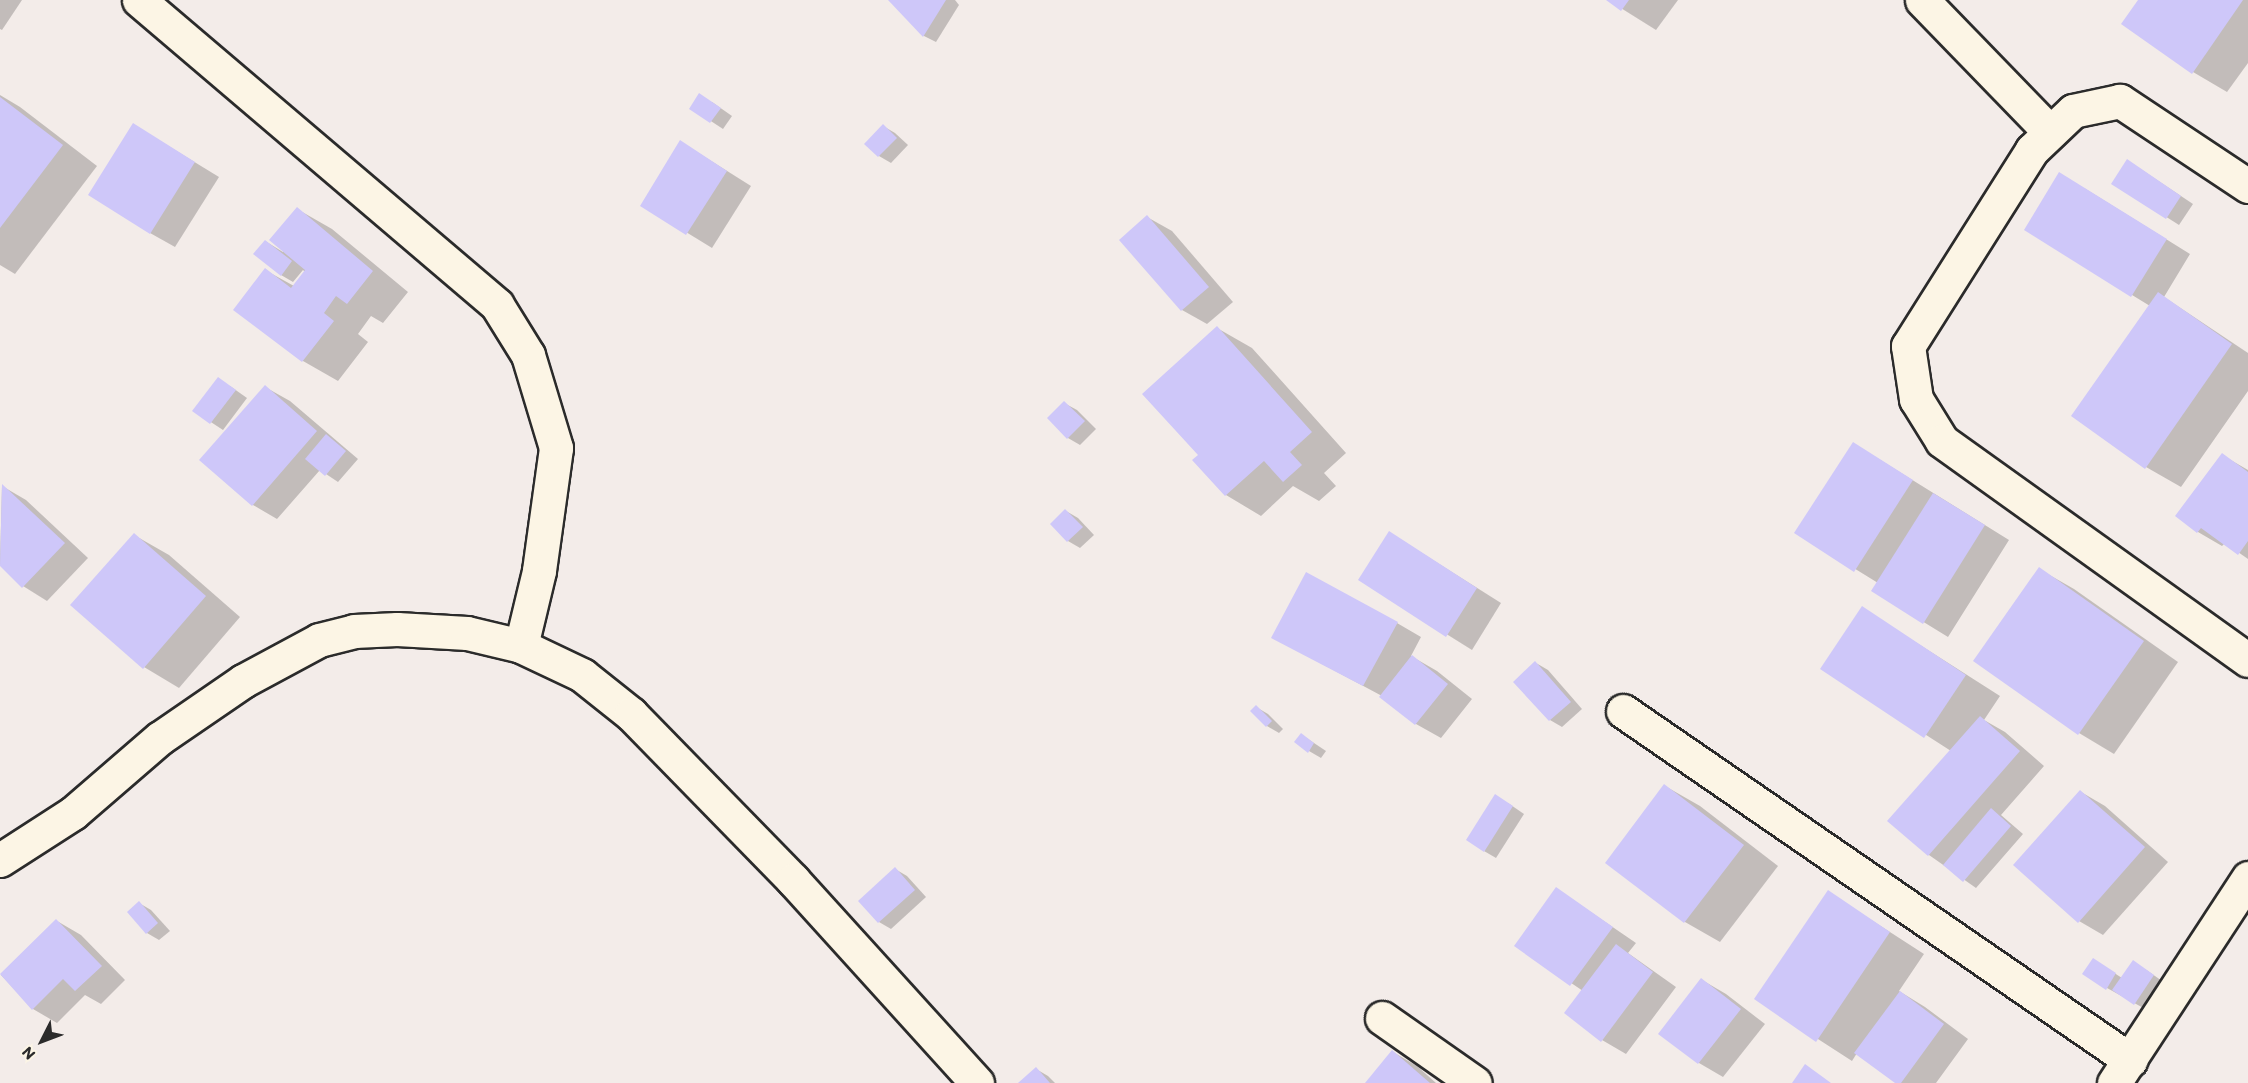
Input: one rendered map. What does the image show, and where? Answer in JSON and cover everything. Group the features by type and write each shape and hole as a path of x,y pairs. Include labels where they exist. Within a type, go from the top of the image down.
{"street":[{"path":"139,0 497,305 528,355 556,448 539,572 521,646"},
{"path":"1922,0 2050,132"},
{"path":"2248,186 2120,101 2073,111 2032,150 1908,346 1916,399 1942,441 2248,660"},
{"path":"0,860 73,813 160,738 243,681 319,640 354,631 397,629 467,633 521,646 582,675 631,714 793,880 977,1083"},
{"path":"1623,711 2122,1072 2248,878"},
{"path":"1382,1018 1475,1083"}],"building":[{"path":"888,0 946,0 923,37"},
{"path":"1606,0 1629,0 1621,11"},
{"path":"2138,0 2243,0 2192,74 2121,24"},
{"path":"699,93 721,108 710,123 689,109"},
{"path":"0,97 63,145 0,228"},
{"path":"133,123 195,162 150,234 88,195"},
{"path":"883,124 897,138 878,157 864,144"},
{"path":"680,140 727,171 686,235 640,206"},
{"path":"2127,159 2181,196 2166,219 2111,184"},
{"path":"2059,172 2167,239 2131,297 2024,230"},
{"path":"297,207 373,271 347,304 336,296 324,313 334,321 302,362 233,310 265,268 291,288 305,270 269,240"},
{"path":"1147,215 1209,287 1181,311 1119,240"},
{"path":"265,240 292,261 281,276 253,254"},
{"path":"2158,292 2232,344 2145,469 2071,416"},
{"path":"1217,326 1312,432 1290,452 1302,465 1283,482 1264,461 1225,496 1192,460 1198,455 1142,394"},
{"path":"218,377 236,390 210,424 192,411"},
{"path":"265,385 317,431 252,506 199,460"},
{"path":"1064,401 1085,421 1067,439 1047,418"},
{"path":"326,434 346,451 325,476 305,459"},
{"path":"1853,442 1913,480 1854,572 1794,533"},
{"path":"2222,453 2248,472 2248,541 2238,555 2201,528 2197,533 2175,516"},
{"path":"2,484 65,543 22,588 0,566"},
{"path":"1933,493 1985,525 1923,624 1871,591"},
{"path":"1065,509 1083,527 1067,542 1050,524"},
{"path":"1389,531 1477,588 1446,637 1358,580"},
{"path":"134,533 206,596 143,669 70,605"},
{"path":"2039,567 2144,641 2078,735 1973,661"},
{"path":"1306,572 1398,622 1363,686 1271,638"},
{"path":"1862,606 1966,675 1924,738 1820,669"},
{"path":"1412,655 1448,684 1415,725 1379,697"},
{"path":"1535,661 1571,702 1549,721 1513,682"},
{"path":"1256,705 1272,721 1266,727 1250,711"},
{"path":"1980,716 2020,751 1928,856 1887,821"},
{"path":"1301,733 1314,743 1308,753 1294,742"},
{"path":"1664,784 1744,845 1684,923 1605,863"},
{"path":"2080,790 2145,847 2078,923 2013,865"},
{"path":"1495,794 1513,806 1484,852 1466,840"},
{"path":"1991,808 2011,826 1963,882 1943,865"},
{"path":"895,867 915,890 878,923 858,901"},
{"path":"1556,887 1613,927 1570,986 1514,946"},
{"path":"1828,890 1890,932 1816,1042 1754,999"},
{"path":"139,901 158,923 146,934 127,912"},
{"path":"56,919 102,966 75,991 63,979 32,1010 0,974"},
{"path":"1616,944 1653,972 1601,1042 1564,1013"},
{"path":"2093,958 2116,973 2106,990 2082,974"},
{"path":"2133,960 2154,975 2134,1005 2112,990"},
{"path":"1701,978 1741,1009 1698,1064 1658,1034"},
{"path":"1900,991 1944,1024 1901,1083 1895,1083 1854,1053"},
{"path":"1392,1050 1430,1083 1365,1083"},
{"path":"1805,1064 1831,1083 1792,1083"},
{"path":"1036,1067 1050,1083 1018,1083"}]}
